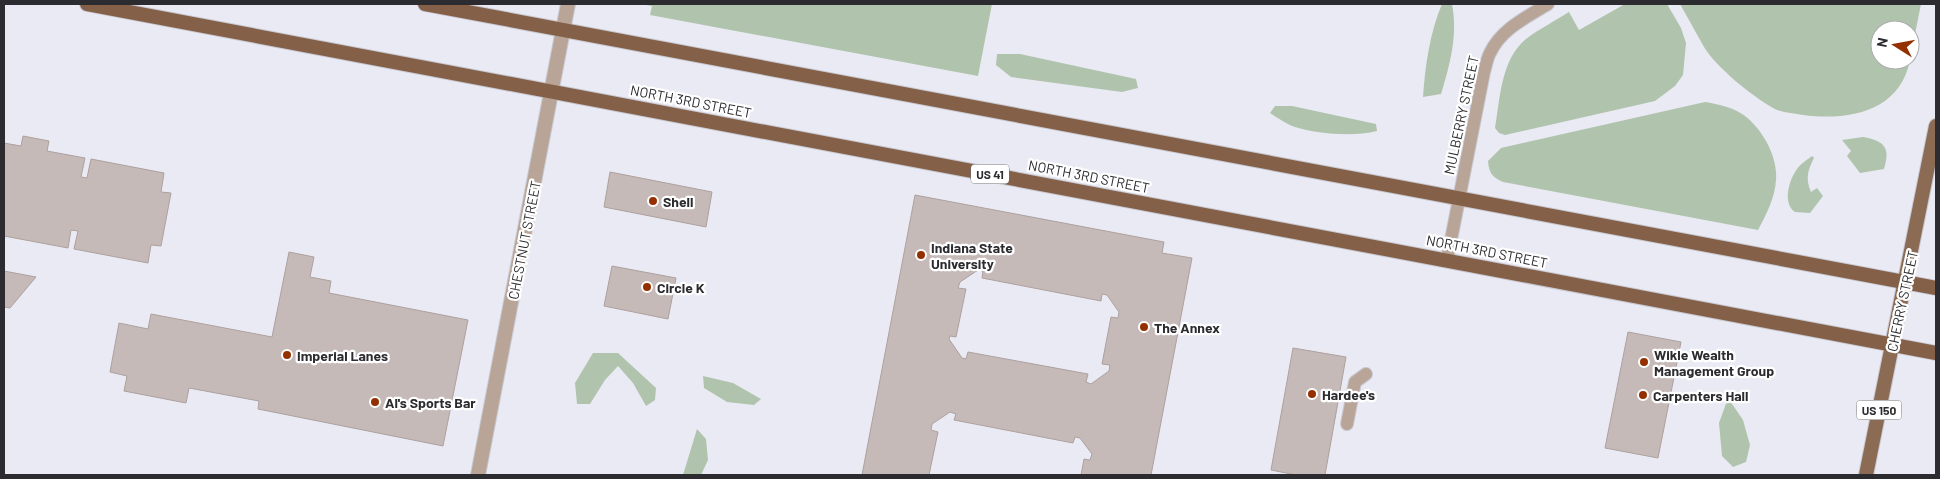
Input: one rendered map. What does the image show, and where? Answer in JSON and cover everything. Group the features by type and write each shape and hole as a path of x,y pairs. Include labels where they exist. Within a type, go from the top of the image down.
{"highway":[{"name":"NORTH 3RD STREET","path":"87,4 1936,353"},
{"path":"425,4 1936,288"}],"main road":[{"name":"CHERRY STREET","path":"1866,475 1936,126"}],"street":[{"name":"CHESTNUT STREET","path":"478,475 568,4"}],"lane":[{"name":"MULBERRY STREET","path":"1447,260 1484,72 1490,52 1500,38 1513,26 1548,4"},
{"path":"1347,424 1356,382 1366,374"}],"green space":[{"path":"640,4 992,4 978,76 650,15 652,6"},
{"path":"1442,4 1452,4 1454,16 1454,38 1450,61 1441,94 1423,97 1429,49 1434,26"},
{"path":"1625,4 1667,4 1681,28 1686,43 1683,75 1675,86 1655,101 1505,135 1499,133 1495,128 1500,92 1511,57 1518,47 1531,35 1569,12 1579,30"},
{"path":"1680,4 1921,4 1918,20 1870,20 1870,70 1907,70 1904,78 1895,91 1884,102 1854,114 1820,116 1776,110 1745,89 1717,64 1704,47"},
{"path":"997,54 1020,54 1136,79 1138,88 1122,92 1011,77 996,65"},
{"path":"1705,102 1721,105 1745,116 1758,129 1772,153 1776,171 1774,193 1758,230 1503,182 1496,178 1489,169 1488,161 1501,148"},
{"path":"1275,106 1292,106 1376,124 1377,131 1357,134 1324,133 1295,127 1270,113"},
{"path":"1863,137 1881,143 1884,146 1887,155 1884,169 1860,173 1847,156 1851,151 1842,140"},
{"path":"1812,156 1814,158 1808,174 1809,187 1811,192 1817,188 1823,196 1810,213 1795,212 1789,203 1789,185 1798,167"},
{"path":"593,353 618,353 656,388 655,400 646,406 633,383 618,366 605,380 590,404 577,404 575,383"},
{"path":"703,376 733,383 761,399 754,405 727,402 704,388"},
{"path":"1728,398 1743,420 1750,445 1746,462 1733,467 1722,456 1719,423"},
{"path":"697,429 706,439 708,460 701,475 683,475"}],"building":[{"path":"23,136 49,141 47,151 85,158 81,177 87,178 91,159 164,173 161,192 171,193 161,246 151,245 148,263 74,249 78,231 71,230 68,248 4,236 4,143 21,146"},
{"path":"610,172 712,192 706,227 604,207"},
{"name":"The Annex","path":"915,195 1164,242 1162,253 1192,258 1151,475 1081,475 1084,459 1090,460 1092,454 1080,438 1075,437 1073,443 954,420 956,414 950,412 932,424 931,430 938,432 929,475 862,475","holes":["978,270 983,271 982,278 1101,301 1102,294 1107,295 1119,312 1118,318 1111,317 1102,364 1110,365 1109,371 1091,384 1086,382 1088,374 968,352 966,359 962,358 949,339 950,336 956,337 966,289 958,288 960,282"]},
{"name":"Imperial Lanes","path":"289,252 314,257 310,277 331,281 329,293 468,320 443,446 258,409 259,401 189,388 186,403 124,391 127,376 110,372 119,323 148,329 151,314 272,337"},
{"path":"612,266 676,278 668,319 604,306"},
{"path":"4,271 36,277 10,308 4,307"},
{"name":"Carpenters Hall","path":"1628,332 1681,342 1658,458 1605,448"},
{"path":"1293,348 1346,357 1325,475 1296,475 1271,470"}],"place":[{"name":"Shell","path":"653,201"},
{"name":"Indiana State University","path":"921,255"},
{"name":"Circle K","path":"647,287"},
{"name":"The Annex","path":"1144,327"},
{"name":"Imperial Lanes","path":"287,355"},
{"name":"Wikle Wealth Management Group","path":"1644,362"},
{"name":"Hardee's","path":"1312,394"},
{"name":"Carpenters Hall","path":"1643,395"},
{"name":"Al's Sports Bar","path":"375,402"}]}
